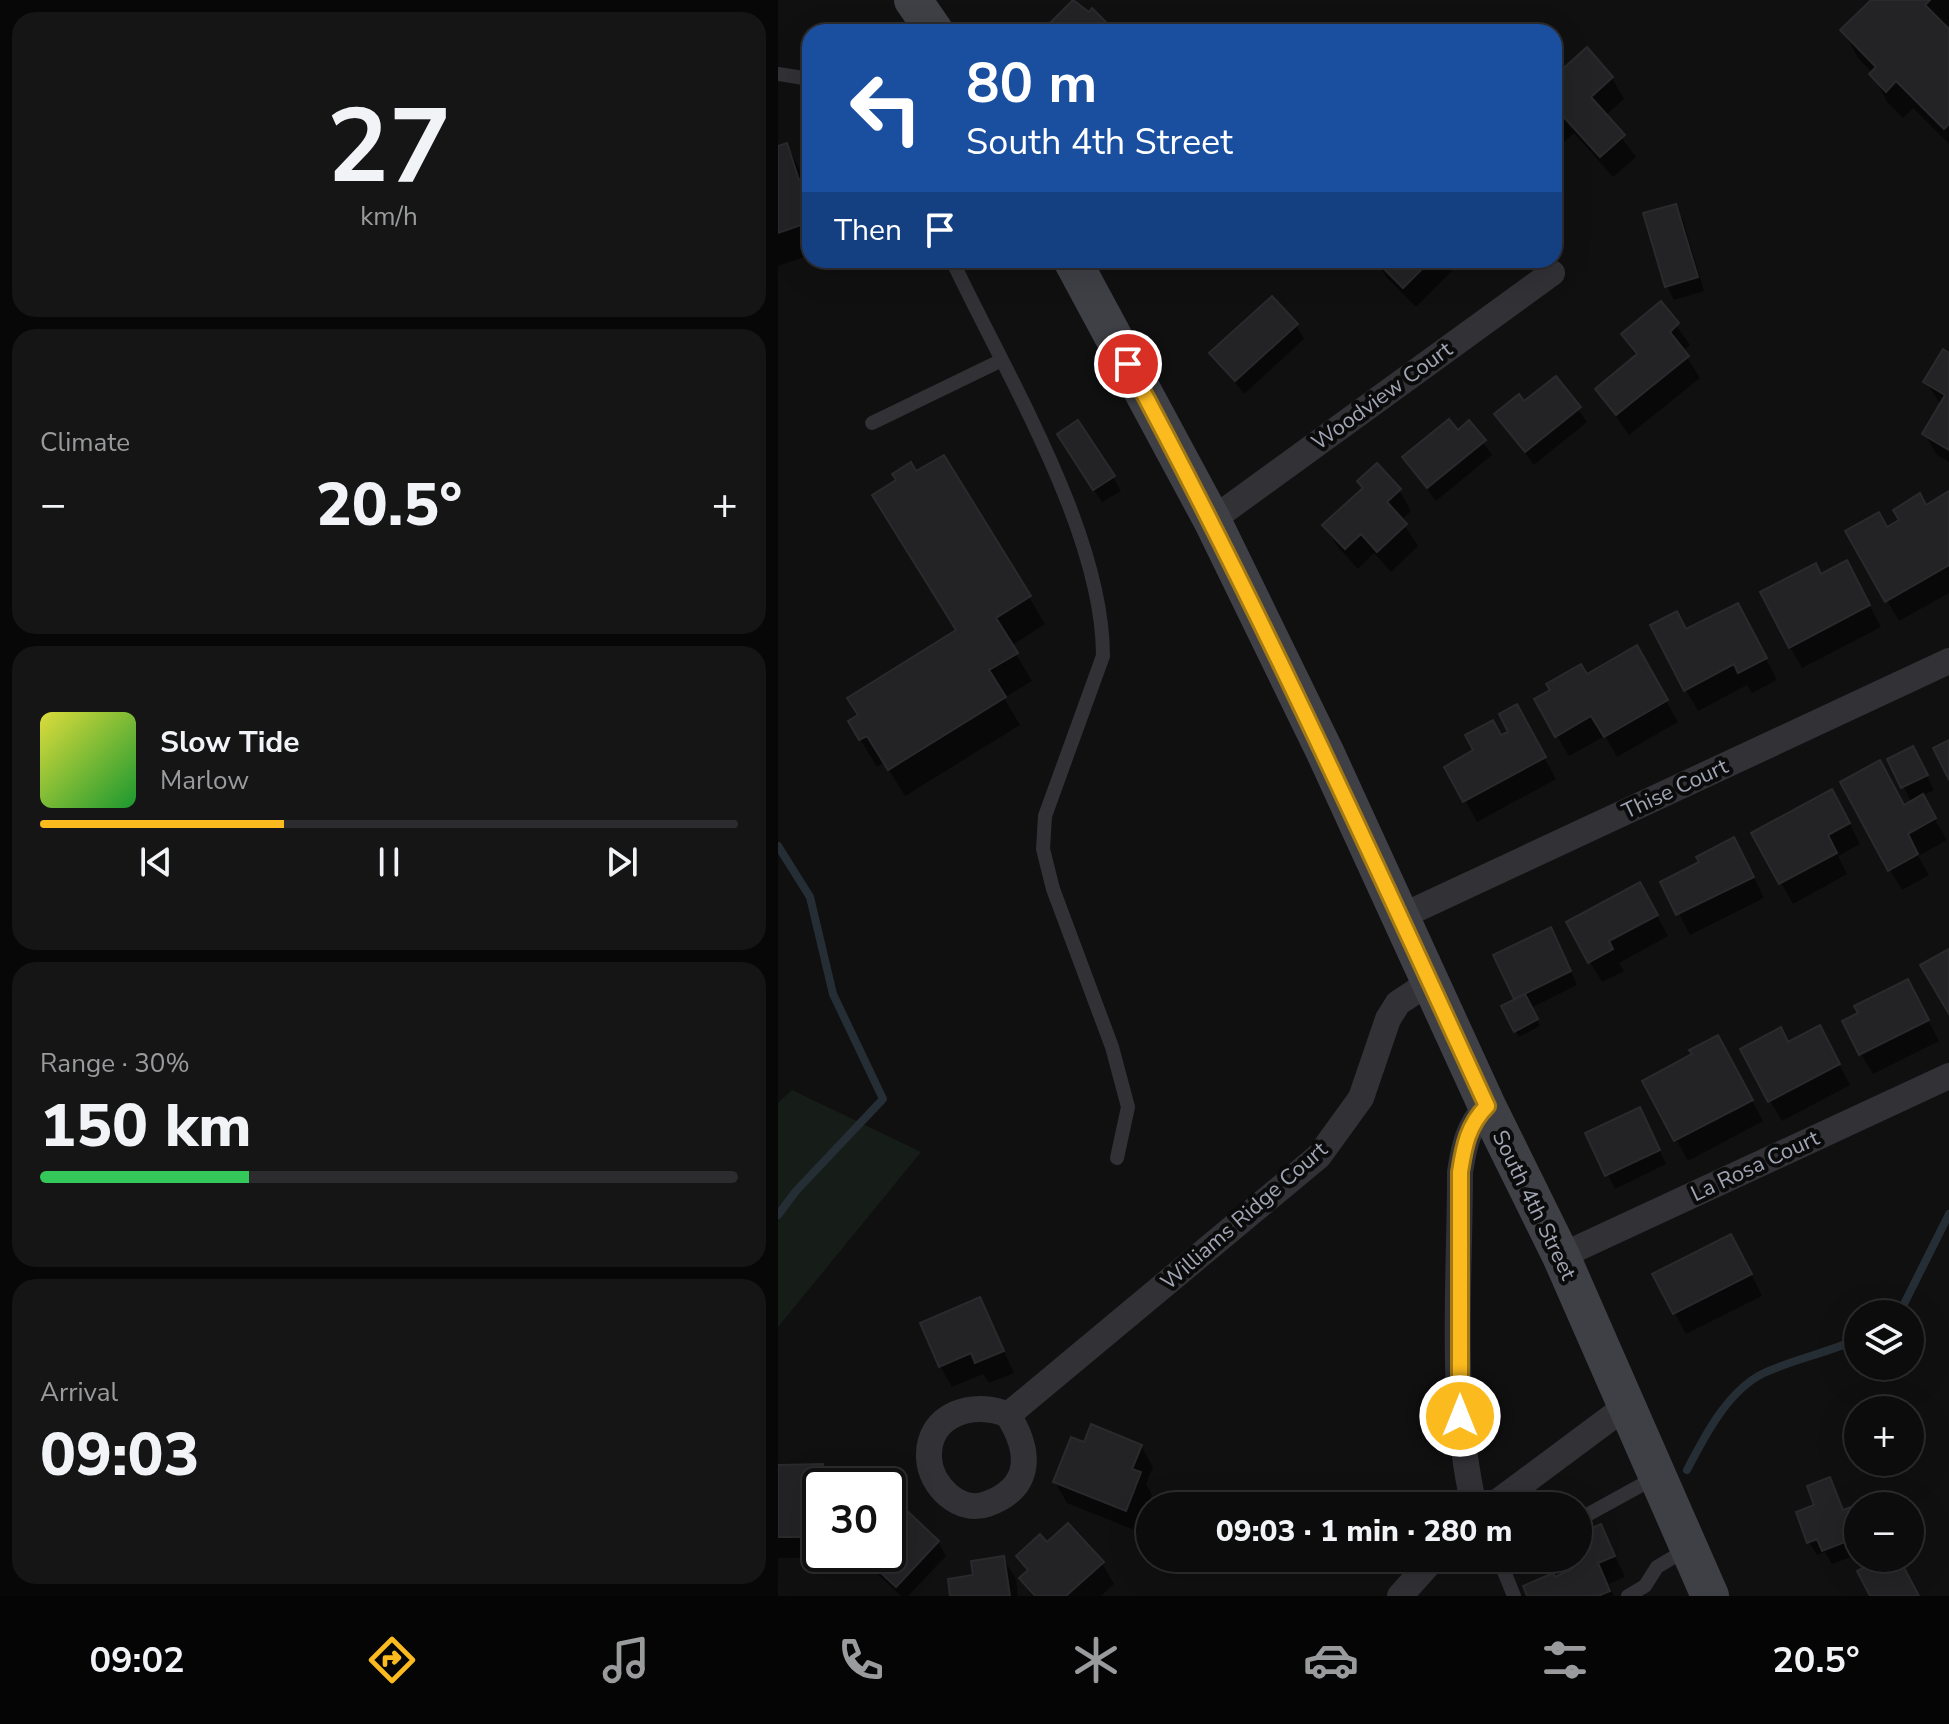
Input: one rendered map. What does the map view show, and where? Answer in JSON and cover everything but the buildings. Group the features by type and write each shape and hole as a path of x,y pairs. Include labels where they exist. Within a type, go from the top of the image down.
{"main road":[{"path":"913,0 930,24"},
{"name":"South 4th Street","path":"1076,268 1212,520 1487,1106 1561,1256 1710,1596"}],"street":[{"name":"Woodview Court","path":"1212,520 1552,273"},
{"name":"Thise Court","path":"1400,917 1949,661"},
{"name":"Williams Ridge Court","path":"1008,1415 1319,1156 1361,1098 1388,1019 1398,1003 1430,982"},
{"name":"La Rosa Court","path":"1561,1256 1949,1076"},
{"path":"1471,1492 1464,1462 1460,1416 1460,1172 1465,1140 1474,1119 1487,1106"},
{"path":"1511,1492 1625,1407"},
{"path":"1400,1596 1421,1572"}],"lane":[{"path":"778,74 802,78"},
{"path":"956,268 1047,452 1085,552 1103,634 1103,656 1045,816 1043,849 1053,889 1112,1047 1128,1107 1117,1158"},
{"path":"872,423 1000,361"},
{"path":"1592,1512 1657,1477"},
{"path":"1628,1596 1645,1586 1657,1567 1689,1548"},
{"path":"1505,1572 1514,1596"}],"shaded area":[{"path":"792,1090 921,1152 778,1327 778,1103"}],"waterway":[{"path":"778,846 810,897 833,994 883,1099 796,1191 778,1215"},
{"path":"1906,1300 1949,1214"},
{"path":"1687,1470 1728,1402 1751,1381 1775,1368 1844,1344"}],"route":[{"path":"1128,364 1212,520 1325,752 1487,1106 1474,1119 1465,1140 1460,1172 1460,1416"}]}
